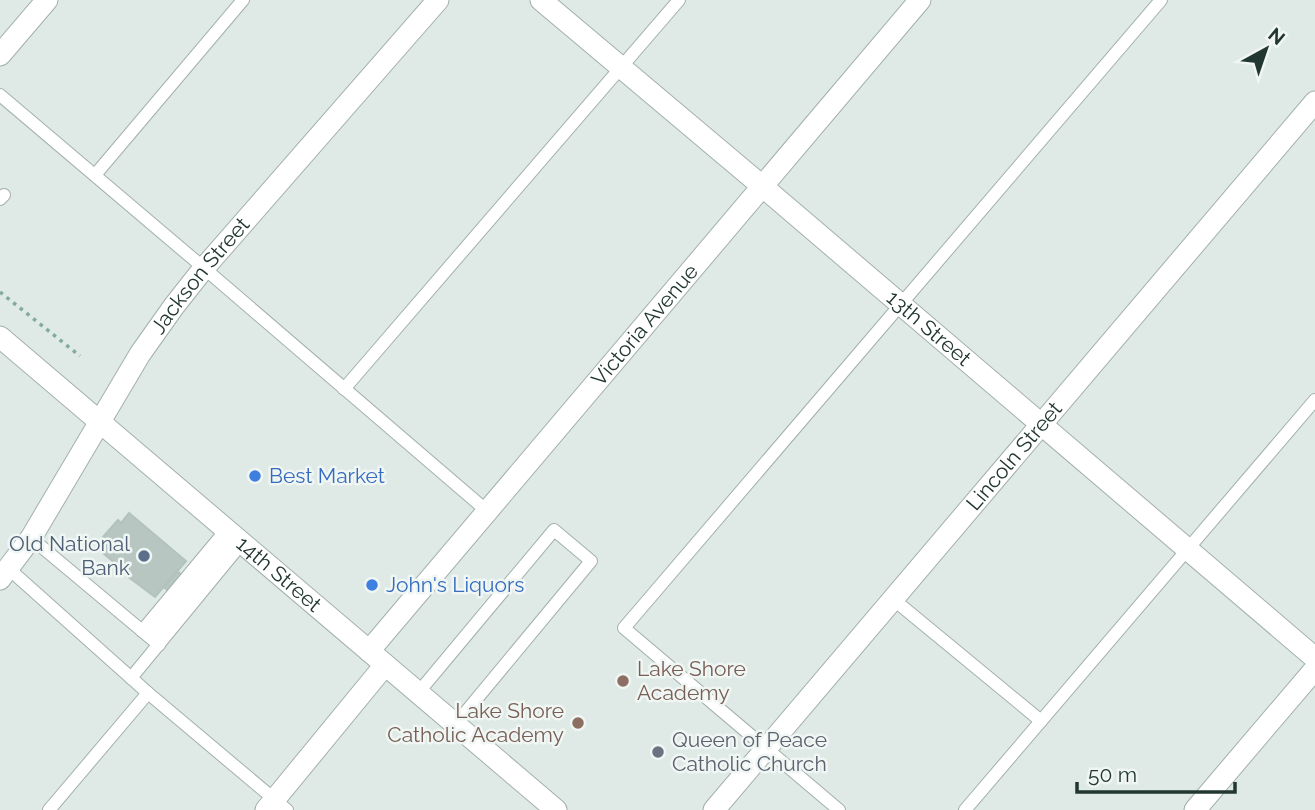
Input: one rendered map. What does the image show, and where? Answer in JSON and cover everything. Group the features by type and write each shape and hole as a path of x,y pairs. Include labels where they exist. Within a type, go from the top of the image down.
{"street":[{"path":"0,55 47,0"},
{"name":"Jackson Street","path":"4,572 31,538 151,338 204,268 438,0"},
{"name":"13th Street","path":"541,0 1315,658"},
{"name":"Victoria Avenue","path":"369,651 920,0"},
{"name":"Lincoln Street","path":"714,810 1315,102"},
{"name":"14th Street","path":"0,337 556,810"},
{"path":"276,807 385,665"},
{"path":"1195,810 1315,668"}],"lane":[{"path":"95,175 243,0"},
{"path":"344,389 679,0"},
{"path":"839,810 624,628 1161,0"},
{"path":"0,96 487,511"},
{"path":"965,810 1315,400"},
{"path":"418,693 554,530 591,561 455,724"},
{"path":"150,638 234,536"},
{"path":"131,678 150,638 234,536"},
{"path":"31,538 150,638"},
{"path":"4,572 131,678 276,807"},
{"path":"893,599 1041,721"},
{"path":"49,810 148,693"}],"path":[{"path":"0,292 80,356"}],"building":[{"name":"Old National Bank","path":"129,513 186,561 155,597 98,549 106,540 103,537 118,520 121,523"},
{"path":"177,571 199,589 185,605 164,587"}],"place":[{"name":"Best Market","path":"255,476"},
{"name":"Old National Bank","path":"144,556"},
{"name":"John's Liquors","path":"372,585"},
{"name":"Lake Shore Academy","path":"623,681"},
{"name":"Lake Shore Catholic Academy","path":"578,723"},
{"name":"Queen of Peace Catholic Church","path":"658,752"}]}
